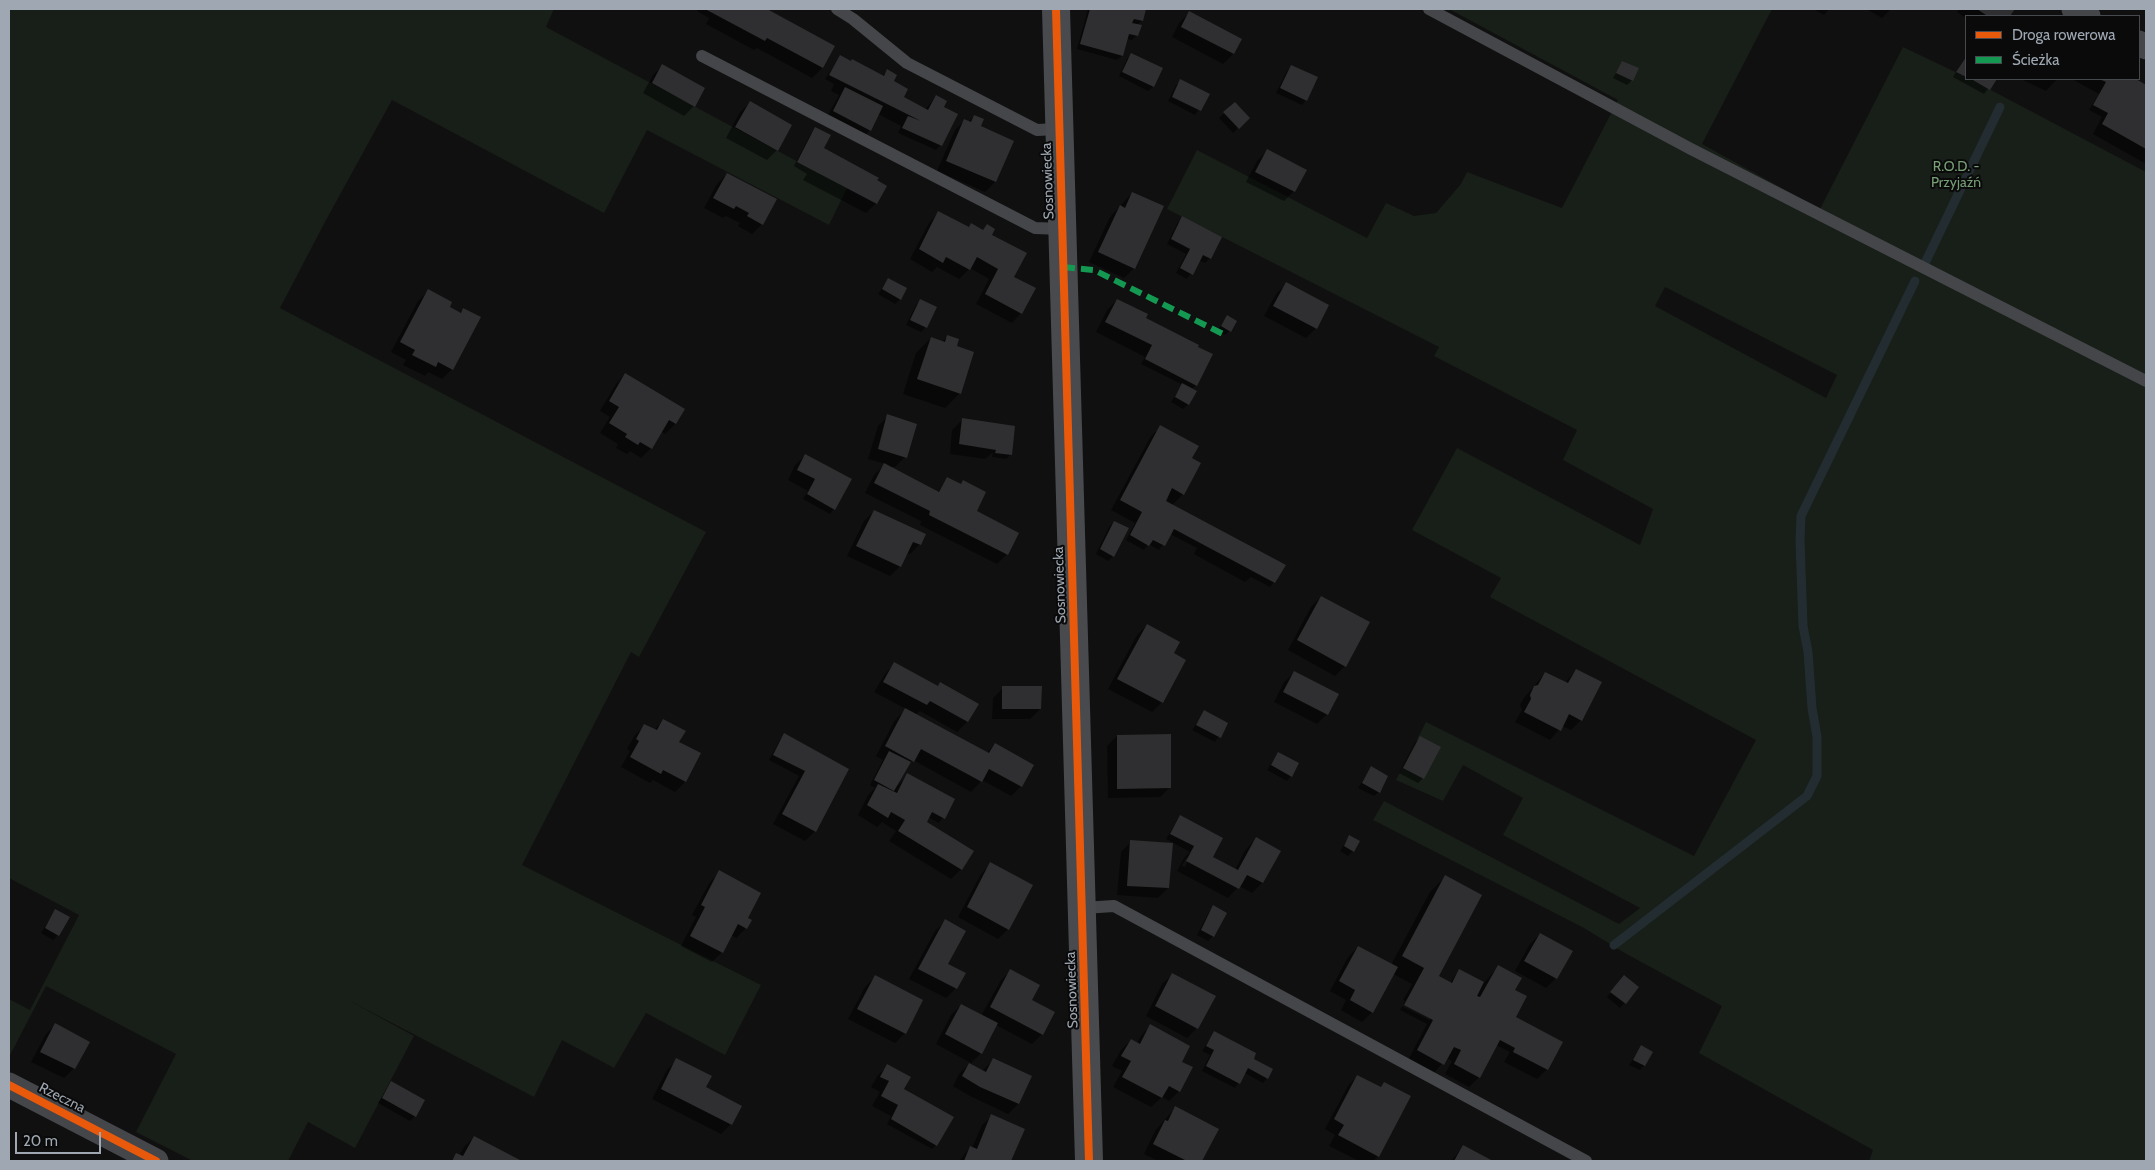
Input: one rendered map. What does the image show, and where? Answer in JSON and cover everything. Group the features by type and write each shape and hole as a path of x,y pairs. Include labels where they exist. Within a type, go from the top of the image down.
{"street":[{"name":"Sosnowiecka","path":"1056,9 1089,1161"},
{"path":"2074,9 2086,15"},
{"name":"Rzeczna","path":"9,1085 156,1161"}],"lane":[{"path":"837,9 853,19 907,63 1037,130 1058,129"},
{"path":"1429,9 1692,149 2146,381"},
{"path":"702,56 1035,228 1062,228"},
{"path":"1083,908 1114,906 1586,1161"}],"green space":[{"path":"9,9 554,9 546,27 847,188 829,225 647,130 604,213 392,100 280,308 706,532 639,657 631,652 522,865 761,985 725,1055 646,1013 614,1068 562,1040 534,1097 348,1000 414,1036 355,1148 308,1122 288,1161 193,1161 136,1132 176,1054 46,986 9,1057 9,999 30,1010 79,915 9,878"},
{"name":"R.O.D. - Przyjaźń","path":"1449,9 1772,9 1702,144 1820,209 1903,47 1965,77 1965,80 1972,80 2146,172 2146,1161 1869,1161 1873,1150 1699,1053 1722,1006 1623,952 1584,928 1373,820 1384,801 1619,924 1640,908 1503,835 1523,798 1463,765 1443,801 1396,780 1426,722 1694,856 1756,740 1490,597 1501,578 1412,530 1457,448 1640,545 1653,509 1563,460 1577,430 1434,356 1439,347 1167,209 1197,150 1367,238 1386,203 1414,216 1436,213 1461,184 1467,172 1562,208 1618,100","holes":["1665,287 1837,375 1826,398 1655,306"]}],"building":[{"path":"705,9 767,9 835,46 823,68 767,38 765,41"},
{"path":"1090,9 1146,9 1143,21 1134,19 1132,23 1142,25 1138,36 1129,34 1123,56 1080,44"},
{"path":"1977,9 2015,9 2011,15 1986,15"},
{"path":"1189,11 1242,39 1234,54 1181,27"},
{"path":"1131,53 1163,68 1154,87 1122,72"},
{"path":"840,55 851,61 852,59 884,76 887,69 897,75 894,81 908,89 904,97 928,110 936,95 947,101 944,107 958,114 942,146 902,128 908,116 921,121 829,75"},
{"path":"1965,58 1965,76 1956,72"},
{"path":"1622,61 1639,68 1633,81 1616,73"},
{"path":"662,64 705,88 695,107 652,83"},
{"path":"1291,65 1318,77 1307,101 1280,88"},
{"path":"1180,79 1210,94 1201,111 1172,97"},
{"path":"1973,80 1996,80 1990,90"},
{"path":"2101,80 2138,80 2146,85 2146,149 2102,124 2108,113 2093,105 2106,82"},
{"path":"845,87 883,106 871,131 833,111"},
{"path":"750,101 792,125 778,151 735,127"},
{"path":"1235,102 1250,118 1239,129 1223,112"},
{"path":"974,115 984,119 981,126 1014,141 996,182 946,161 964,119 971,122"},
{"path":"815,127 831,135 824,148 879,178 877,180 887,186 877,204 797,162"},
{"path":"1267,149 1307,170 1295,192 1255,172"},
{"path":"727,173 777,199 763,225 747,216 749,213 736,206 734,209 713,198"},
{"path":"1132,192 1164,206 1135,269 1098,252 1120,205 1125,208"},
{"path":"938,211 969,227 971,223 983,230 987,224 995,229 992,235 1027,253 1014,277 1036,288 1022,314 985,294 998,269 977,257 970,270 946,257 943,263 919,249"},
{"path":"1182,216 1222,237 1211,259 1203,255 1193,275 1180,268 1190,249 1171,239"},
{"path":"888,278 907,288 901,300 882,289"},
{"path":"1286,282 1329,305 1317,329 1273,306"},
{"path":"428,289 452,302 450,307 461,313 463,308 481,317 453,370 438,362 436,367 412,355 415,350 400,342"},
{"path":"920,299 937,307 927,328 910,320"},
{"path":"1117,299 1148,314 1146,318 1213,354 1197,386 1145,359 1152,345 1105,322"},
{"path":"1227,315 1237,321 1231,332 1221,326"},
{"path":"947,335 959,339 957,346 974,352 961,394 917,379 931,337 945,342"},
{"path":"625,373 685,409 676,424 669,420 652,449 640,442 638,445 625,437 627,434 609,423 619,407 609,401"},
{"path":"1182,383 1197,391 1189,405 1175,397"},
{"path":"887,414 917,424 907,458 878,449"},
{"path":"962,418 1015,426 1012,455 995,453 996,450 959,444"},
{"path":"1160,425 1199,446 1192,458 1201,463 1184,495 1172,488 1166,501 1286,565 1275,583 1174,529 1165,546 1153,540 1149,546 1130,535 1142,512 1120,500"},
{"path":"805,454 852,479 835,510 807,494 815,479 797,470"},
{"path":"884,463 939,492 947,477 961,484 963,480 986,492 977,511 1019,533 1008,555 929,515 930,511 874,483"},
{"path":"874,510 926,534 921,545 913,542 901,567 856,546"},
{"path":"1114,521 1129,528 1114,557 1100,549"},
{"path":"1321,596 1370,622 1346,667 1297,640"},
{"path":"1147,624 1180,642 1174,653 1186,660 1163,703 1117,679"},
{"path":"894,662 938,686 940,682 979,704 968,722 930,701 927,705 883,682"},
{"path":"1576,669 1602,682 1582,721 1569,714 1561,731 1524,712 1531,699 1530,695 1534,686 1538,685 1545,672 1568,683"},
{"path":"1294,671 1339,694 1328,715 1283,692"},
{"path":"1002,686 1042,686 1041,709 1002,709"},
{"path":"905,708 989,753 995,743 1034,765 1022,787 989,769 982,782 921,749 914,762 885,746"},
{"path":"1204,710 1228,723 1221,738 1196,725"},
{"path":"663,719 686,731 679,742 701,753 686,782 663,770 661,774 630,757 639,741 636,739 644,724 657,730"},
{"path":"784,733 849,769 816,832 782,814 805,771 773,755"},
{"path":"1171,734 1171,788 1117,789 1117,735"},
{"path":"1420,736 1441,747 1424,779 1403,768"},
{"path":"889,751 911,762 894,791 874,780"},
{"path":"1278,752 1299,763 1292,777 1271,765"},
{"path":"1371,766 1388,776 1380,793 1362,783"},
{"path":"907,773 955,799 945,819 932,812 927,822 974,851 962,870 898,831 905,820 891,812 888,818 867,805 878,784 897,793"},
{"path":"1180,815 1223,838 1213,857 1238,870 1256,837 1281,851 1263,883 1247,875 1239,889 1186,861 1194,846 1170,834"},
{"path":"1349,835 1360,841 1354,852 1344,846"},
{"path":"1130,840 1173,843 1169,888 1127,886"},
{"path":"990,862 1033,885 1009,930 967,907"},
{"path":"719,870 761,893 748,918 752,920 747,929 738,924 723,953 690,936 705,907 701,905"},
{"path":"1445,875 1482,895 1439,976 1452,983 1459,969 1484,982 1477,996 1480,997 1498,965 1522,978 1515,990 1527,996 1516,1017 1563,1042 1548,1070 1513,1052 1515,1048 1500,1040 1480,1078 1454,1064 1461,1050 1454,1047 1444,1065 1417,1050 1433,1020 1404,1005 1424,968 1402,956"},
{"path":"1213,905 1227,913 1214,937 1201,930"},
{"path":"55,909 70,917 59,936 45,928"},
{"path":"945,919 966,931 948,964 966,973 957,989 918,969"},
{"path":"1540,933 1573,951 1557,979 1524,961"},
{"path":"1358,946 1398,967 1373,1013 1350,1000 1355,990 1339,981"},
{"path":"1010,969 1040,985 1032,1000 1055,1012 1043,1035 990,1007"},
{"path":"1172,973 1216,996 1198,1029 1155,1006"},
{"path":"875,975 923,1000 906,1034 857,1009"},
{"path":"1624,975 1639,987 1626,1004 1610,992"},
{"path":"961,1004 998,1023 982,1054 945,1034"},
{"path":"55,1023 90,1042 75,1069 40,1052"},
{"path":"1150,1024 1190,1046 1182,1062 1193,1067 1180,1092 1169,1086 1162,1098 1122,1077 1131,1061 1121,1056 1131,1039 1140,1044"},
{"path":"1214,1031 1256,1053 1254,1059 1273,1069 1268,1079 1248,1068 1240,1084 1206,1066 1214,1050 1206,1046"},
{"path":"1641,1045 1653,1052 1645,1066 1633,1060"},
{"path":"676,1058 712,1076 706,1087 742,1106 732,1125 661,1089"},
{"path":"993,1058 1032,1076 1019,1104 980,1087 962,1076 969,1063 986,1072"},
{"path":"887,1064 911,1077 904,1089 954,1117 937,1146 891,1119 898,1105 881,1096 889,1081 880,1077"},
{"path":"1357,1075 1381,1087 1384,1082 1411,1096 1379,1157 1338,1135 1344,1125 1334,1119"},
{"path":"391,1081 425,1100 416,1117 382,1098"},
{"path":"1175,1106 1219,1129 1202,1161 1187,1161 1153,1144 1165,1120 1168,1121"},
{"path":"991,1114 1025,1129 1011,1161 964,1161 970,1146 977,1149"},
{"path":"474,1136 522,1161 452,1161 456,1153 463,1156"},
{"path":"1463,1145 1493,1161 1454,1161"}],"waterway":[{"path":"1926,261 2000,107"},
{"path":"1614,945 1807,796 1817,776 1817,737 1812,708 1808,652 1803,626 1801,516 1915,281"}],"marked path":[{"path":"1063,267 1094,270 1223,334"}],"cycle path":[{"path":"1056,9 1089,1161"},
{"path":"9,1085 156,1161"}]}
